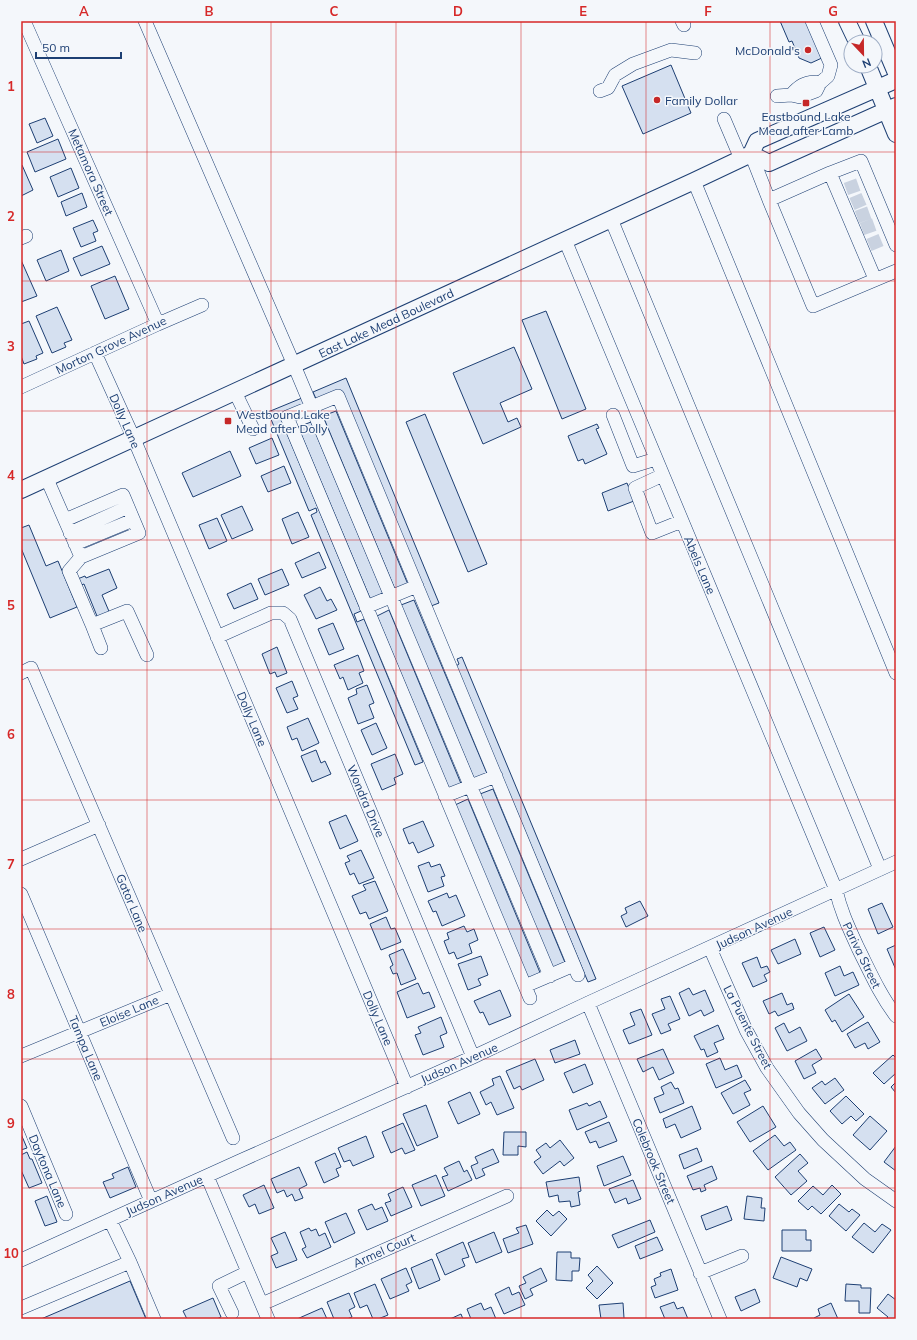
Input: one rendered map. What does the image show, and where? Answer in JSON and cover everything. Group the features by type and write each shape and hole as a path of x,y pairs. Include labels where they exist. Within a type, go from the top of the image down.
{"main road":[{"path":"848,21 854,34"},
{"path":"874,21 896,73"},
{"path":"871,74 877,88 891,108 896,134"},
{"name":"East Lake Mead Boulevard","path":"21,490 746,157 757,141 896,80"},
{"path":"746,157 769,163 891,108"}],"street":[{"name":"Metamora Street","path":"24,21 158,324"},
{"path":"145,21 312,407 550,976"},
{"path":"777,96 791,95 800,97 816,91 820,83 828,76 831,64 812,21"},
{"path":"600,92 608,88 615,75 633,64 672,50 695,54"},
{"path":"724,119 770,200 813,306 896,271"},
{"path":"770,200 861,161 864,182 890,240"},
{"path":"830,174 842,191 854,218 865,246 875,279"},
{"path":"694,181 896,673"},
{"path":"611,219 880,869"},
{"name":"Abels Lane","path":"565,240 836,890"},
{"name":"Morton Grove Avenue","path":"21,387 202,305"},
{"name":"Dolly Lane","path":"95,353 134,439 407,1087"},
{"path":"235,392 253,429"},
{"path":"524,986 550,976 576,970 338,396 287,417 524,986 530,998"},
{"path":"613,415 633,466 656,459"},
{"path":"663,475 635,488 652,533 682,521"},
{"path":"47,479 81,558"},
{"path":"65,520 123,495 139,533 81,558 69,572 101,648"},
{"path":"72,539 128,508"},
{"path":"72,539 133,520"},
{"path":"366,607 417,586"},
{"path":"92,625 127,611 147,655"},
{"name":"Wondra Drive","path":"217,637 272,613 283,613 290,619 473,1057"},
{"name":"Gator Lane","path":"26,671 99,826 233,1138"},
{"path":"445,796 496,776"},
{"path":"21,859 99,826"},
{"name":"Judson Avenue","path":"21,1260 110,1220 148,1195 207,1176 407,1087 896,862"},
{"name":"Pariva Street","path":"836,890 841,910 870,973 883,998 896,1016"},
{"name":"Tampa Lane","path":"21,894 148,1195"},
{"name":"La Puente Street","path":"710,948 746,1030 767,1068 799,1113 823,1140 866,1179 896,1201"},
{"name":"Eloise Lane","path":"21,1056 171,994"},
{"name":"Colebrook Street","path":"588,1003 720,1319"},
{"name":"Daytona Lane","path":"21,1106 66,1214"},
{"path":"207,1176 268,1319"},
{"name":"Armel Court","path":"262,1304 507,1196"},
{"path":"110,1220 130,1262 154,1319"},
{"path":"700,1273 742,1256"},
{"path":"21,1308 130,1262"},
{"path":"232,1312 219,1286 248,1272"}],"building":[{"name":"McDonald's","path":"780,21 808,21 824,57 811,63 799,58 792,41 789,42"},
{"name":"Family Dollar","path":"671,65 691,113 643,134 622,86"},
{"path":"45,118 53,136 37,143 29,124"},
{"path":"58,139 66,159 35,172 27,152"},
{"path":"22,165 33,190 21,196 21,166"},
{"path":"71,168 79,188 58,197 50,177"},
{"path":"82,193 87,207 66,216 61,202"},
{"path":"93,220 98,231 93,233 96,241 81,247 73,228"},
{"path":"102,246 110,264 81,276 73,258"},
{"path":"61,250 69,271 46,281 37,260"},
{"path":"21,260 37,296 21,302"},
{"path":"115,276 129,309 105,319 91,286"},
{"path":"57,307 72,340 64,343 66,347 52,353 36,316"},
{"path":"546,311 586,409 562,419 522,320"},
{"path":"29,321 43,353 36,356 37,359 24,364 21,356 21,324"},
{"path":"514,347 532,389 500,403 508,422 517,418 521,427 483,444 453,373"},
{"path":"346,378 439,603 431,606 342,391 317,401 313,392"},
{"path":"302,398 307,408 281,419 361,611 354,614 357,622 364,619 423,762 415,765 311,515 317,512 316,508 309,511 268,412"},
{"path":"336,411 409,587 396,592 323,416"},
{"path":"425,414 487,564 468,572 406,422"},
{"path":"311,422 385,598 372,603 298,427"},
{"path":"597,424 599,428 596,429 607,454 585,464 583,459 578,461 568,436"},
{"path":"272,438 279,455 256,464 249,448"},
{"path":"230,451 241,476 193,497 182,473"},
{"path":"284,466 291,483 268,492 261,476"},
{"path":"627,483 634,501 608,511 602,493"},
{"path":"242,506 253,530 232,539 221,515"},
{"path":"298,512 309,537 292,544 282,519"},
{"path":"217,518 227,541 209,549 199,525"},
{"path":"29,525 46,566 58,561 77,607 50,618 21,548 21,528"},
{"path":"319,552 326,568 302,578 295,563"},
{"path":"109,569 117,588 102,595 111,616 99,621 84,584 78,586 75,580 85,576 86,578"},
{"path":"282,569 289,585 265,595 258,579"},
{"path":"251,583 258,599 234,609 227,594"},
{"path":"320,587 327,601 331,599 337,610 316,619 304,595"},
{"path":"414,600 488,776 475,781 401,605"},
{"path":"389,610 462,786 450,791 377,616"},
{"path":"333,623 344,649 329,655 318,629"},
{"path":"277,647 287,673 277,677 275,672 270,674 262,654"},
{"path":"358,655 364,671 359,673 363,683 348,690 343,677 340,679 334,665"},
{"path":"462,657 596,979 588,982 456,666 459,664 457,659"},
{"path":"292,681 298,696 293,698 298,709 287,713 276,688"},
{"path":"367,685 374,703 369,705 374,718 358,724 348,698 357,694 356,689"},
{"path":"308,718 319,743 302,751 297,738 292,740 287,727"},
{"path":"376,723 387,748 372,755 361,730"},
{"path":"316,750 321,763 325,761 331,774 312,782 301,756"},
{"path":"395,754 403,774 394,778 396,784 382,790 371,764"},
{"path":"493,789 566,965 553,970 480,794"},
{"path":"468,799 541,975 528,980 455,805"},
{"path":"346,815 358,841 340,849 329,822"},
{"path":"423,821 434,846 418,853 413,842 409,844 403,829"},
{"path":"361,850 374,878 359,884 354,873 350,875 345,863 350,861 347,856"},
{"path":"429,862 431,867 440,864 445,876 441,877 444,886 428,892 418,866"},
{"path":"375,881 388,911 369,919 366,912 360,914 352,896 366,890 363,885"},
{"path":"447,893 449,898 456,895 465,916 442,926 436,911 433,912 428,901"},
{"path":"640,901 648,916 626,927 621,916 627,913 625,908"},
{"path":"882,903 893,927 878,934 868,909"},
{"path":"386,917 391,929 395,928 401,942 381,950 370,924"},
{"path":"464,926 467,932 474,929 478,940 469,944 472,953 457,959 454,952 449,954 444,941 449,939 447,933"},
{"path":"824,927 835,950 820,957 810,933"},
{"path":"795,939 801,954 778,964 771,950"},
{"path":"896,945 896,970 887,949"},
{"path":"403,949 416,979 401,985 397,973 393,974 390,967 393,965 389,955"},
{"path":"481,956 488,975 478,979 481,985 468,990 458,964"},
{"path":"757,957 761,968 767,966 770,972 764,975 767,981 753,987 742,963"},
{"path":"840,966 844,976 853,972 859,985 835,996 825,973"},
{"path":"418,983 423,994 429,992 435,1007 407,1018 397,992"},
{"path":"689,988 693,995 705,990 714,1011 704,1016 701,1010 689,1016 679,993"},
{"path":"500,990 511,1016 489,1025 483,1012 480,1013 474,1001"},
{"path":"782,993 787,1005 792,1003 794,1009 778,1016 775,1011 769,1014 763,1001"},
{"path":"849,994 864,1017 842,1032 835,1020 832,1022 825,1010"},
{"path":"670,996 680,1019 668,1024 671,1030 661,1034 652,1014 665,1009 661,999"},
{"path":"641,1009 652,1035 629,1044 623,1030 635,1025 630,1013"},
{"path":"441,1017 447,1033 440,1036 444,1047 423,1055 415,1035 421,1033 418,1027"},
{"path":"868,1022 880,1042 868,1049 865,1043 855,1048 847,1034"},
{"path":"784,1023 789,1033 800,1027 807,1041 787,1051 775,1028"},
{"path":"718,1025 724,1039 714,1043 718,1052 707,1057 704,1049 701,1050 694,1036"},
{"path":"575,1040 580,1054 555,1063 550,1050"},
{"path":"663,1049 674,1073 659,1080 653,1067 643,1072 637,1059"},
{"path":"816,1049 822,1059 812,1065 816,1073 804,1079 795,1061"},
{"path":"893,1055 896,1058 896,1073 884,1084 873,1073"},
{"path":"720,1058 725,1070 737,1065 742,1077 716,1088 706,1064"},
{"path":"535,1059 544,1080 522,1090 520,1086 514,1089 506,1071"},
{"path":"585,1064 593,1084 573,1093 564,1073"},
{"path":"500,1076 514,1108 497,1115 491,1102 486,1105 480,1092 494,1085 492,1079"},
{"path":"835,1078 844,1090 825,1104 812,1088 822,1081 825,1085"},
{"path":"745,1080 751,1090 744,1093 750,1105 733,1114 721,1093"},
{"path":"671,1082 675,1089 678,1088 684,1103 660,1113 654,1098 664,1094 661,1087"},
{"path":"896,1082 896,1093 891,1087"},
{"path":"470,1092 480,1114 458,1124 448,1102"},
{"path":"846,1096 864,1114 856,1121 851,1116 842,1124 830,1111"},
{"path":"600,1101 607,1117 577,1130 569,1110 587,1103 589,1106"},
{"path":"426,1105 438,1137 417,1146 403,1114"},
{"path":"692,1106 701,1129 681,1138 675,1124 666,1128 663,1119"},
{"path":"763,1106 776,1127 750,1142 737,1122"},
{"path":"870,1116 887,1131 870,1150 853,1135"},
{"path":"609,1122 617,1141 599,1148 596,1141 590,1143 585,1132"},
{"path":"403,1123 415,1150 405,1154 402,1148 391,1153 382,1132"},
{"path":"504,1132 526,1132 526,1147 518,1146 518,1155 503,1155"},
{"path":"21,1134 27,1148 21,1150"},
{"path":"775,1135 784,1146 790,1142 796,1150 768,1170 753,1151"},
{"path":"366,1136 374,1157 353,1166 350,1160 344,1162 338,1148"},
{"path":"560,1140 574,1158 564,1166 560,1161 543,1174 534,1162 541,1157 536,1150 546,1143 550,1148"},
{"path":"896,1146 896,1171 884,1162"},
{"path":"697,1148 702,1161 684,1169 679,1155"},
{"path":"493,1149 499,1162 482,1169 485,1175 476,1179 471,1166 478,1163 475,1157"},
{"path":"27,1152 30,1159 32,1159 42,1183 29,1188 21,1170 21,1155"},
{"path":"335,1153 341,1167 336,1169 339,1176 324,1183 315,1162"},
{"path":"800,1154 808,1163 798,1171 807,1181 791,1195 775,1177"},
{"path":"623,1156 631,1175 604,1186 597,1166"},
{"path":"459,1161 464,1172 467,1170 472,1180 448,1191 442,1177 448,1175 444,1168"},
{"path":"712,1166 717,1179 704,1185 706,1190 701,1192 700,1188 693,1190 687,1176"},
{"path":"128,1167 136,1187 110,1198 103,1182 114,1178 112,1174"},
{"path":"299,1167 307,1185 299,1189 303,1198 295,1201 292,1194 287,1197 284,1190 277,1193 271,1179"},
{"path":"436,1175 445,1196 421,1206 412,1185"},
{"path":"579,1177 581,1191 578,1192 580,1205 571,1207 570,1201 559,1202 558,1195 549,1197 546,1182"},
{"path":"633,1180 641,1199 628,1204 626,1198 615,1203 609,1189"},
{"path":"264,1185 274,1208 259,1214 255,1204 249,1207 243,1195"},
{"path":"832,1185 841,1194 821,1214 812,1206 808,1210 798,1201 813,1186 823,1195"},
{"path":"403,1187 412,1207 391,1216 385,1203 391,1201 388,1194"},
{"path":"47,1196 57,1222 45,1226 35,1201"},
{"path":"747,1196 762,1198 761,1208 765,1208 764,1221 744,1219"},
{"path":"372,1204 375,1210 382,1207 388,1221 367,1230 358,1210"},
{"path":"839,1204 849,1212 852,1209 860,1215 846,1231 829,1216"},
{"path":"727,1206 732,1220 706,1230 701,1216"},
{"path":"547,1210 553,1216 559,1211 567,1219 551,1236 536,1221"},
{"path":"346,1213 355,1233 334,1243 325,1222"},
{"path":"650,1220 655,1232 618,1248 612,1235"},
{"path":"864,1223 875,1232 882,1224 891,1230 873,1253 852,1237"},
{"path":"526,1225 533,1244 508,1253 503,1239 519,1233 516,1228"},
{"path":"309,1228 311,1231 316,1229 319,1236 325,1233 331,1247 307,1258 302,1249 306,1247 300,1232"},
{"path":"782,1230 806,1230 806,1240 811,1240 811,1251 782,1251"},
{"path":"285,1232 297,1260 276,1268 271,1256 278,1253 271,1238"},
{"path":"494,1232 502,1252 476,1263 468,1243"},
{"path":"657,1237 663,1250 640,1259 635,1246"},
{"path":"463,1242 469,1257 462,1259 465,1266 445,1275 436,1254"},
{"path":"557,1252 571,1252 571,1258 580,1258 579,1271 572,1271 572,1281 556,1280"},
{"path":"781,1257 812,1269 807,1281 800,1278 797,1287 773,1278"},
{"path":"432,1259 440,1280 419,1289 411,1268"},
{"path":"597,1266 613,1283 597,1299 586,1288 593,1281 588,1275"},
{"path":"406,1268 412,1282 406,1285 409,1291 390,1299 381,1279"},
{"path":"541,1268 547,1281 530,1289 533,1295 525,1299 519,1286 526,1283 523,1277"},
{"path":"671,1269 678,1290 655,1298 651,1287 656,1285 654,1279 661,1276 660,1273"},
{"path":"130,1281 146,1319 41,1319"},
{"path":"375,1284 388,1315 378,1319 373,1319 367,1305 360,1308 354,1293"},
{"path":"846,1284 861,1285 861,1288 871,1288 870,1313 859,1313 859,1301 845,1301"},
{"path":"509,1287 512,1295 519,1292 525,1305 504,1314 495,1294"},
{"path":"755,1289 760,1302 741,1311 735,1297"},
{"path":"349,1293 355,1307 349,1310 352,1317 347,1319 334,1319 327,1302"},
{"path":"888,1294 896,1300 896,1319 886,1319 888,1317 877,1308"},
{"path":"213,1298 221,1317 217,1319 187,1319 183,1311"},
{"path":"674,1302 677,1309 683,1307 688,1319 665,1319 660,1307"},
{"path":"481,1303 484,1310 491,1307 496,1319 471,1319 467,1309"},
{"path":"623,1303 623,1319 601,1319 599,1305"},
{"path":"831,1303 838,1319 814,1318 820,1315 818,1309"},
{"path":"322,1308 327,1319 297,1319"},
{"path":"461,1314 463,1319 450,1319"}],"tunnel":[{"path":"846,189 860,184"},
{"path":"852,204 866,198"},
{"path":"857,217 871,212"},
{"path":"862,229 876,224"},
{"path":"869,245 881,240"}],"place":[{"name":"McDonald's","path":"808,50"},
{"name":"Family Dollar","path":"657,100"},
{"name":"Eastbound Lake Mead after Lamb","path":"806,103"},
{"name":"Westbound Lake Mead after Dolly","path":"228,421"}]}
